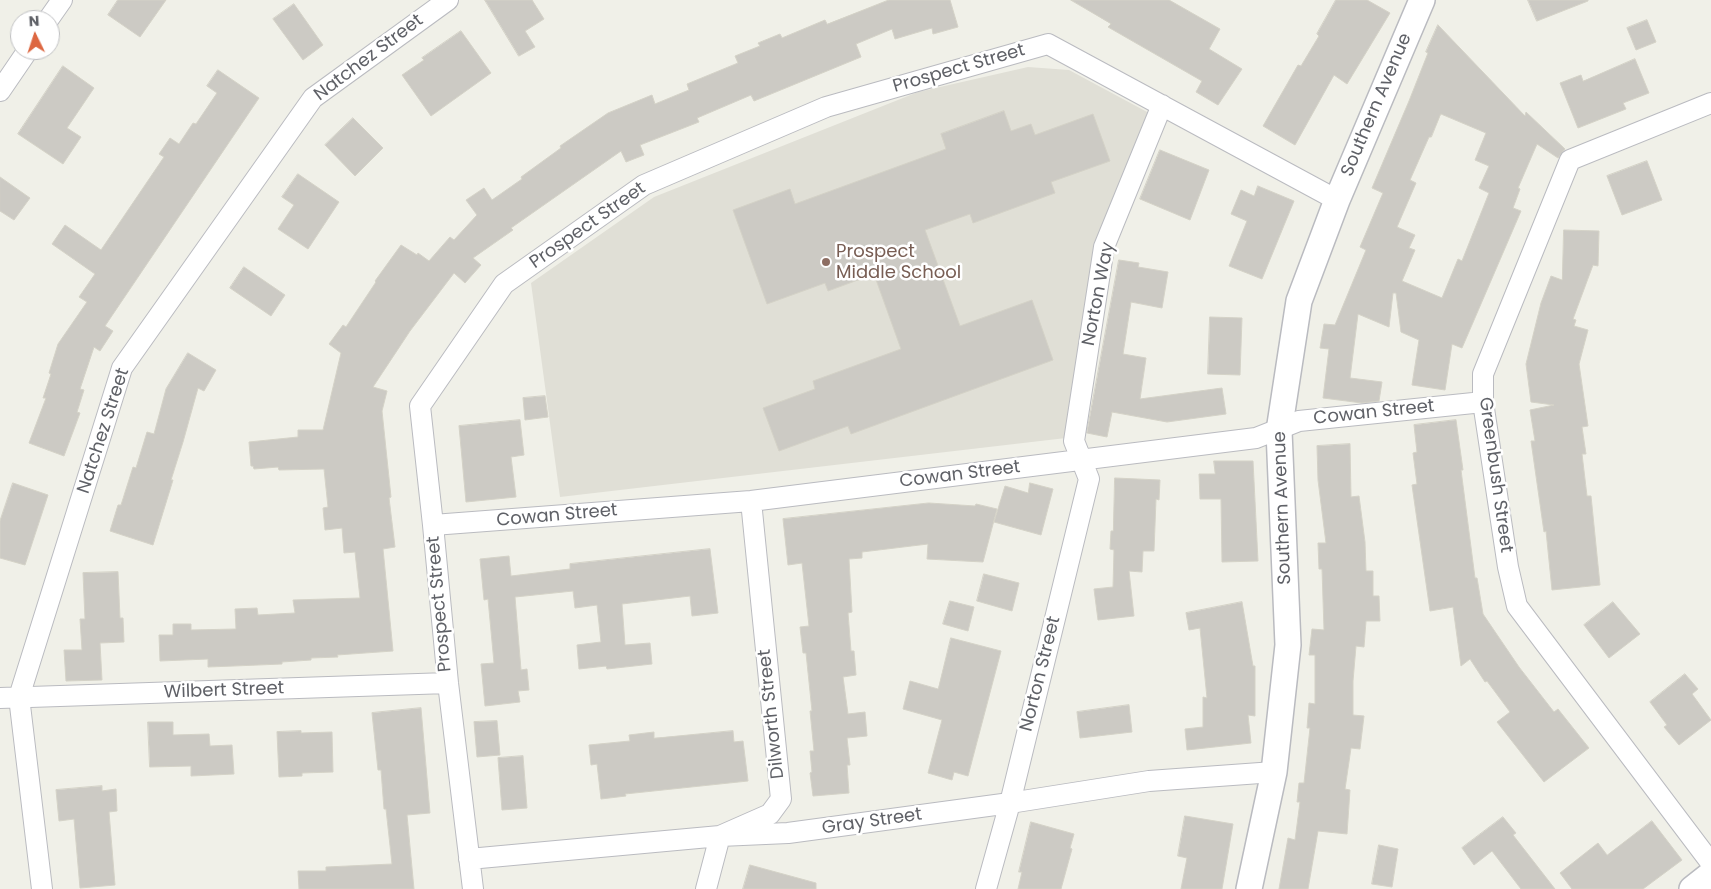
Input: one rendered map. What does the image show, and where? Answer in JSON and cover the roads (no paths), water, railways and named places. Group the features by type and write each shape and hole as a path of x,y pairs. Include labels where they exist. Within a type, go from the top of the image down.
{"street":[{"name":"Natchez Street","path":"42,889 9,698 122,368 313,98 448,0"},
{"name":"Southern Avenue","path":"1249,889 1274,772 1288,645 1279,431 1299,301 1337,200 1422,0"},
{"name":"Prospect Street","path":"473,889 448,684 420,406 504,284 644,185 826,107 1048,44 1337,200"},
{"path":"0,92 21,60"},
{"name":"Greenbush Street","path":"1711,103 1570,160 1483,374 1483,402 1508,567 1517,606 1711,863"},
{"name":"Norton Way","path":"1082,460 1074,441 1104,247 1162,105"},
{"name":"Cowan Street","path":"433,526 751,500 1256,438 1279,431 1299,421 1483,402"},
{"name":"Norton Street","path":"986,889 1010,803 1089,479 1082,460"},
{"name":"Dilworth Street","path":"720,836 770,814 781,799 751,500"},
{"name":"Wilbert Street","path":"9,698 448,684"},
{"name":"Gray Street","path":"470,859 720,836 788,833 1010,803 1149,781 1274,772"},
{"path":"706,889 720,836"},
{"path":"1692,889 1711,874"}],"place":[{"name":"Prospect Middle School","path":"826,262"}]}
